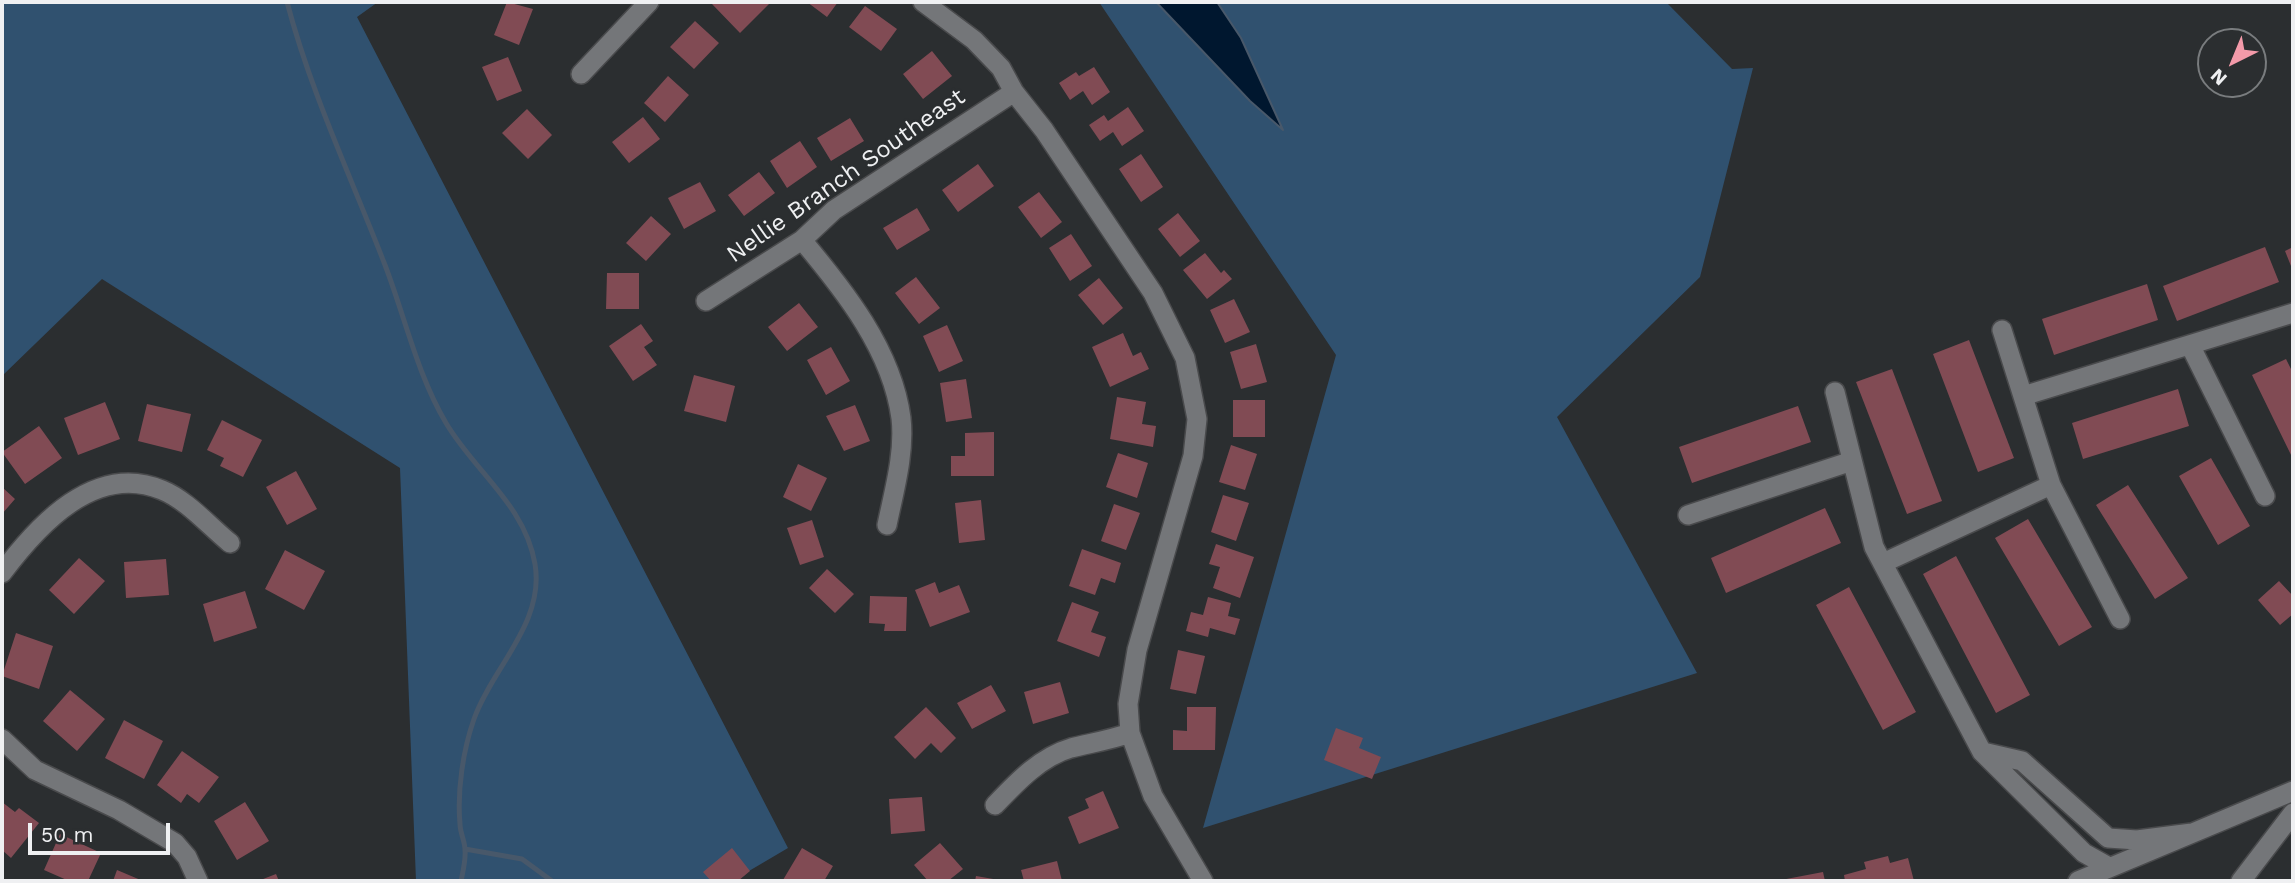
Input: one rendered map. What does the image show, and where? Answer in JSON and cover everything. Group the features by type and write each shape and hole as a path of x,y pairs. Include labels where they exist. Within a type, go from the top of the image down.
{"street":[{"path":"581,74 649,2"},
{"path":"923,2 974,40 1001,68 1014,92 1044,131 1153,293 1185,358 1197,419 1193,456 1137,650 1128,704 1130,733 1153,796 1203,881"},
{"name":"Nellie Branch Southeast","path":"706,301 802,240 834,210 1014,92"},
{"path":"802,240 862,320 895,392 901,420 898,469 887,525"},
{"path":"2023,396 2293,313"},
{"path":"2002,330 2051,485 2120,619"},
{"path":"2190,345 2265,496"},
{"path":"1835,392 1874,547 1982,752 2084,853 2109,867"},
{"path":"1688,515 1852,461"},
{"path":"2,573 27,540 70,502 99,487 127,484 163,490 230,543"},
{"path":"1882,563 2051,485"},
{"path":"995,804 1046,759 1069,749 1101,743 1130,733"},
{"path":"2,738 36,770 119,810 175,843 187,857 198,881"},
{"path":"1982,752 2022,761 2108,838 2137,840 2192,833"},
{"path":"2078,881 2293,791"},
{"path":"2039,810 2057,793"},
{"path":"2241,881 2293,813"},
{"path":"2108,838 2109,867"}],"shaded area":[{"path":"2,2 378,2 357,17 788,848 732,881 416,881 400,468 102,279 2,376"},
{"path":"1099,2 1666,2 1732,69 1753,68 1700,277 1557,417 1697,673 1203,828 1336,355"},
{"path":"1156,2 1217,2 1241,38 1283,130 1250,101"}],"building":[{"path":"507,2 533,9 519,45 494,35"},
{"path":"807,2 838,2 827,17"},
{"path":"770,3 740,33 712,4"},
{"path":"865,6 897,29 881,51 849,27"},
{"path":"695,21 719,43 694,69 670,47"},
{"path":"932,51 952,76 923,99 903,74"},
{"path":"508,57 522,91 497,101 482,67"},
{"path":"1094,67 1110,92 1092,105 1083,91 1070,100 1059,83 1076,72 1079,76"},
{"path":"668,76 689,95 665,122 644,103"},
{"path":"1128,107 1144,131 1122,146 1113,132 1100,141 1089,125 1104,115 1108,121"},
{"path":"527,109 552,135 528,159 502,133"},
{"path":"643,117 660,139 629,163 612,142"},
{"path":"850,118 864,141 831,161 817,138"},
{"path":"800,141 817,167 787,188 770,161"},
{"path":"1141,154 1163,187 1141,202 1119,169"},
{"path":"978,164 994,186 958,212 942,190"},
{"path":"759,172 775,193 744,216 728,195"},
{"path":"700,182 716,211 684,229 668,198"},
{"path":"1039,192 1062,222 1041,238 1018,207"},
{"path":"917,208 930,230 897,250 883,228"},
{"path":"1178,213 1200,241 1180,257 1158,229"},
{"path":"651,216 671,234 646,261 626,243"},
{"path":"1071,234 1092,266 1070,281 1049,248"},
{"path":"2265,247 2279,282 2177,321 2163,286"},
{"path":"2293,247 2293,271 2285,251"},
{"path":"1205,253 1221,273 1224,270 1232,279 1207,299 1183,270"},
{"path":"607,273 639,273 639,309 606,309"},
{"path":"916,277 940,308 919,324 895,293"},
{"path":"1099,278 1123,308 1103,325 1078,295"},
{"path":"2147,284 2158,320 2054,355 2042,319"},
{"path":"1234,299 1250,332 1225,343 1210,310"},
{"path":"799,303 818,327 787,351 768,327"},
{"path":"641,324 653,341 644,347 657,365 633,381 609,346"},
{"path":"947,325 963,361 939,372 923,336"},
{"path":"1123,333 1133,356 1141,352 1149,369 1110,387 1092,347"},
{"path":"1969,340 2014,458 1978,472 1933,354"},
{"path":"1256,344 1267,382 1241,389 1230,352"},
{"path":"831,347 850,381 826,395 807,360"},
{"path":"2286,359 2293,373 2293,459 2252,375"},
{"path":"1892,369 1942,501 1907,514 1856,382"},
{"path":"694,375 735,386 726,422 684,411"},
{"path":"966,379 972,418 946,422 940,383"},
{"path":"2178,389 2189,426 2083,459 2072,423"},
{"path":"1117,397 1146,402 1142,424 1156,426 1153,447 1110,439"},
{"path":"1233,400 1265,400 1265,437 1233,437"},
{"path":"105,402 120,439 78,455 64,418"},
{"path":"147,404 191,414 182,452 138,441"},
{"path":"855,405 870,441 844,451 826,416"},
{"path":"1798,406 1811,442 1692,483 1679,447"},
{"path":"222,420 262,440 243,477 220,466 224,458 207,450"},
{"path":"39,426 62,458 25,484 2,452"},
{"path":"994,432 994,476 951,476 951,456 965,456 965,433"},
{"path":"1231,445 1257,454 1245,490 1219,482"},
{"path":"1118,453 1148,463 1137,498 1106,487"},
{"path":"2211,458 2250,526 2218,545 2179,476"},
{"path":"798,464 827,478 811,511 783,497"},
{"path":"296,471 317,509 287,525 266,487"},
{"path":"2128,485 2188,578 2155,599 2096,505"},
{"path":"2,487 15,499 2,514"},
{"path":"1223,495 1249,503 1236,541 1211,532"},
{"path":"981,500 985,540 959,543 955,503"},
{"path":"1114,504 1140,513 1126,550 1101,541"},
{"path":"1825,508 1841,543 1726,593 1711,558"},
{"path":"2028,519 2092,627 2059,646 1995,538"},
{"path":"812,520 824,557 800,565 787,528"},
{"path":"1216,544 1254,557 1240,598 1213,588 1220,567 1209,564"},
{"path":"1082,549 1121,563 1115,583 1101,578 1095,595 1069,586"},
{"path":"285,550 325,571 304,610 265,589"},
{"path":"1956,556 2030,695 1996,713 1923,574"},
{"path":"79,558 105,581 74,614 49,590"},
{"path":"166,559 169,595 126,598 124,562"},
{"path":"827,569 854,594 835,613 809,588"},
{"path":"2279,581 2293,596 2293,614 2280,625 2258,600"},
{"path":"935,582 939,593 959,585 970,612 930,627 915,590"},
{"path":"1849,587 1916,712 1883,730 1816,605"},
{"path":"245,591 257,628 214,642 203,604"},
{"path":"870,596 907,597 906,631 884,631 885,624 869,623"},
{"path":"1208,597 1231,603 1228,616 1240,619 1235,635 1210,628 1208,637 1186,631 1191,612 1203,615"},
{"path":"1072,602 1099,612 1091,632 1106,637 1099,657 1057,641"},
{"path":"16,633 53,646 39,689 2,676"},
{"path":"1178,650 1205,656 1196,694 1170,689"},
{"path":"1060,682 1069,713 1033,724 1024,692"},
{"path":"991,685 1006,711 972,729 957,703"},
{"path":"70,690 105,719 77,751 43,721"},
{"path":"926,707 956,738 941,753 931,743 915,759 894,737"},
{"path":"1187,707 1216,707 1215,750 1173,750 1173,730 1187,731"},
{"path":"124,720 163,741 144,779 105,758"},
{"path":"1336,728 1363,738 1359,748 1381,757 1372,779 1324,760"},
{"path":"182,751 219,777 199,803 187,794 181,803 157,785"},
{"path":"1103,791 1119,828 1079,844 1068,817 1089,808 1085,799"},
{"path":"922,797 925,831 891,834 889,799"},
{"path":"2,802 15,812 19,808 39,823 11,858 2,850"},
{"path":"245,802 269,841 237,860 214,821"},
{"path":"60,834 101,853 88,881 69,881 44,870"},
{"path":"940,843 963,869 948,881 928,881 914,865"},
{"path":"732,848 750,871 738,881 711,881 703,872"},
{"path":"802,848 833,866 824,881 783,880"},
{"path":"1888,856 1890,863 1908,858 1914,881 1845,881 1844,875 1866,869 1864,862"},
{"path":"1057,861 1062,881 1024,881 1021,870"},
{"path":"117,870 143,881 113,881"},
{"path":"1823,872 1825,881 1781,881 1781,880"},
{"path":"276,874 279,881 258,881"},
{"path":"976,876 999,880 999,881 975,881"}],"waterway":[{"path":"287,2 320,102 385,265 427,385 458,441 498,490 521,524 535,564 536,586 525,626 482,700 467,744 459,798 465,854 461,881"},
{"path":"465,849 522,859 552,881"}]}
